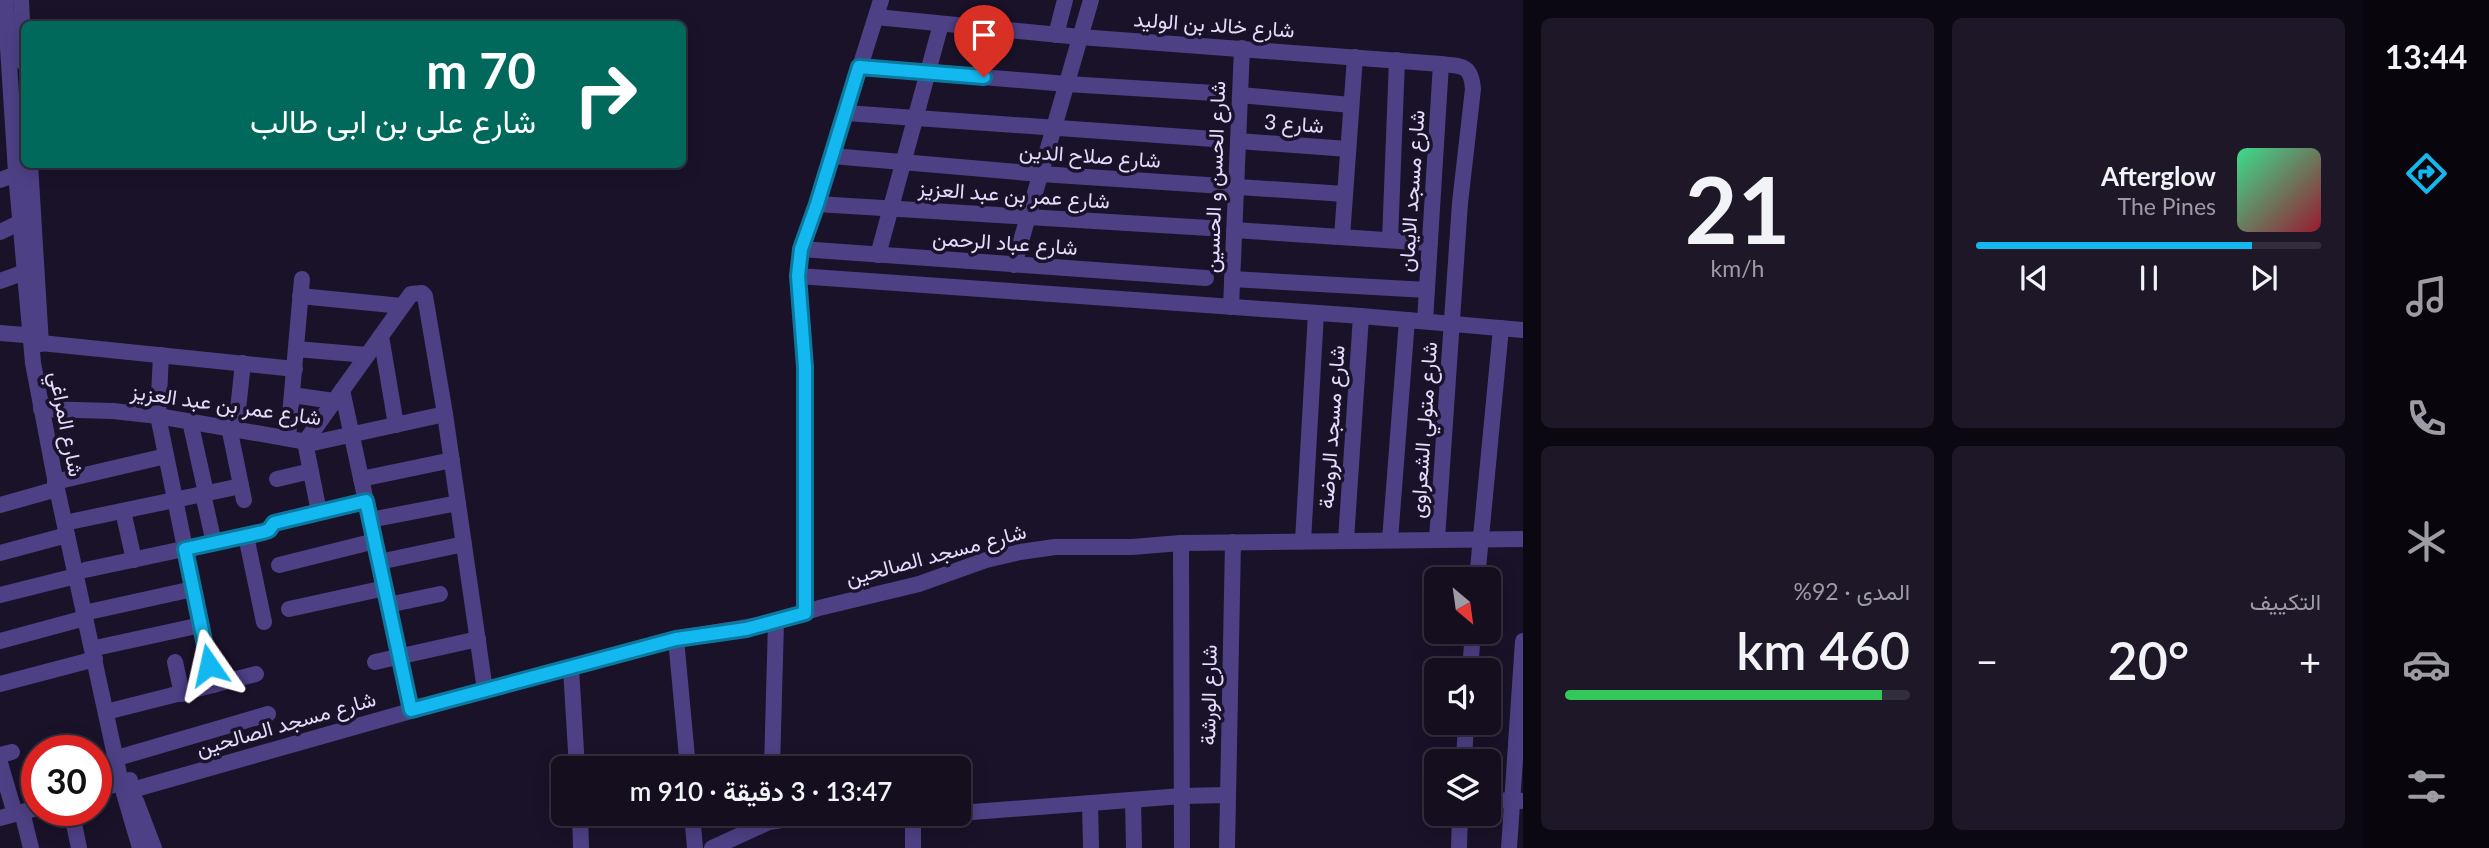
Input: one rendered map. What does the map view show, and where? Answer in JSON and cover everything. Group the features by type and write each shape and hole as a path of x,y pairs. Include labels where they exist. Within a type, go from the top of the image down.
{"street":[{"name":"شارع المراغي","path":"5,0 6,123 21,158"},
{"path":"21,0 22,21"},
{"path":"805,613 805,367 798,276 801,249 881,0"},
{"path":"1056,35 1065,0"},
{"path":"1014,265 1091,0"},
{"name":"شارع خالد بن الوليد","path":"876,17 1056,35 1397,60 1465,68"},
{"path":"878,255 941,24"},
{"name":"شارع الحسن و الحسين","path":"1231,307 1242,48"},
{"path":"1342,237 1355,57"},
{"path":"1390,240 1397,60"},
{"name":"شارع مسجد الايمان","path":"1425,321 1441,64"},
{"path":"859,67 1214,93"},
{"name":"شارع متولي الشعراوى","path":"1437,539 1460,203 1473,89 1470,73 1465,68"},
{"path":"1240,95 1351,105"},
{"path":"846,113 1214,139"},
{"name":"شارع 3","path":"1238,141 1348,149"},
{"name":"شارع صلاح الدين","path":"832,156 1041,174 1345,194"},
{"name":"شارع المراغي","path":"26,169 21,222 25,272 59,484 128,784 154,848"},
{"name":"شارع المراغي","path":"26,169 36,338"},
{"path":"0,180 26,169"},
{"name":"شارع عمر بن عبد العزيز","path":"817,204 1209,228"},
{"path":"0,232 21,222"},
{"path":"1234,230 1430,243"},
{"name":"شارع عباد الرحمن","path":"801,249 1206,278"},
{"path":"0,281 25,272"},
{"path":"798,276 1523,330"},
{"path":"288,438 302,279"},
{"path":"1232,279 1427,290"},
{"path":"319,512 305,442 402,306 411,294 417,292 425,296 485,690"},
{"path":"300,296 402,306"},
{"path":"1303,541 1316,313"},
{"name":"شارع مسجد الروضة","path":"1346,540 1361,316"},
{"path":"1390,540 1407,320"},
{"path":"1478,567 1501,328"},
{"path":"0,332 161,355 295,369"},
{"path":"381,336 396,425"},
{"path":"296,349 367,355"},
{"path":"161,355 158,416 213,685"},
{"path":"0,553 123,511 204,494 243,493 233,428 243,363"},
{"path":"292,395 338,396"},
{"path":"338,396 352,435 411,710"},
{"name":"شارع عمر بن عبد العزيز","path":"46,409 158,416 305,442 320,442 445,414"},
{"path":"190,421 214,543"},
{"path":"0,505 59,484 166,456"},
{"path":"361,480 452,460"},
{"path":"276,479 311,471"},
{"path":"0,595 134,560 267,531 274,523 366,501"},
{"path":"370,520 458,503"},
{"path":"123,511 134,560"},
{"path":"246,536 264,622"},
{"name":"شارع مسجد الصالحين","path":"112,787 676,639 776,622 919,584 986,560 1020,552 1055,547 1132,547 1181,543 1523,539"},
{"path":"279,565 374,541"},
{"name":"شارع الورشة","path":"1227,848 1233,542"},
{"path":"1181,543 1182,848"},
{"path":"379,562 464,544"},
{"path":"289,610 385,588"},
{"path":"0,640 193,589"},
{"path":"388,605 440,594"},
{"path":"772,756 776,622"},
{"path":"0,684 97,653 201,625"},
{"path":"376,662 478,639"},
{"path":"676,639 687,756"},
{"path":"1509,848 1517,800 1523,642"},
{"name":"شارع المراغي","path":"97,653 114,710 140,848"},
{"path":"175,662 182,694"},
{"path":"571,668 576,756"},
{"path":"114,710 256,674"},
{"path":"124,756 268,714"},
{"path":"0,763 31,848"},
{"path":"971,812 1227,795"},
{"path":"1133,800 1134,848"},
{"path":"1090,803 1091,848"},
{"path":"74,826 79,848"},
{"path":"580,826 582,848"},
{"path":"693,826 695,848"},
{"path":"712,848 754,826"},
{"path":"913,826 913,848"},
{"path":"1459,848 1460,826"}],"route":[{"path":"209,665 185,549 267,531 274,523 366,501 411,710 676,639 746,629 805,613 805,367 798,276 801,249 859,67 984,77"}]}
